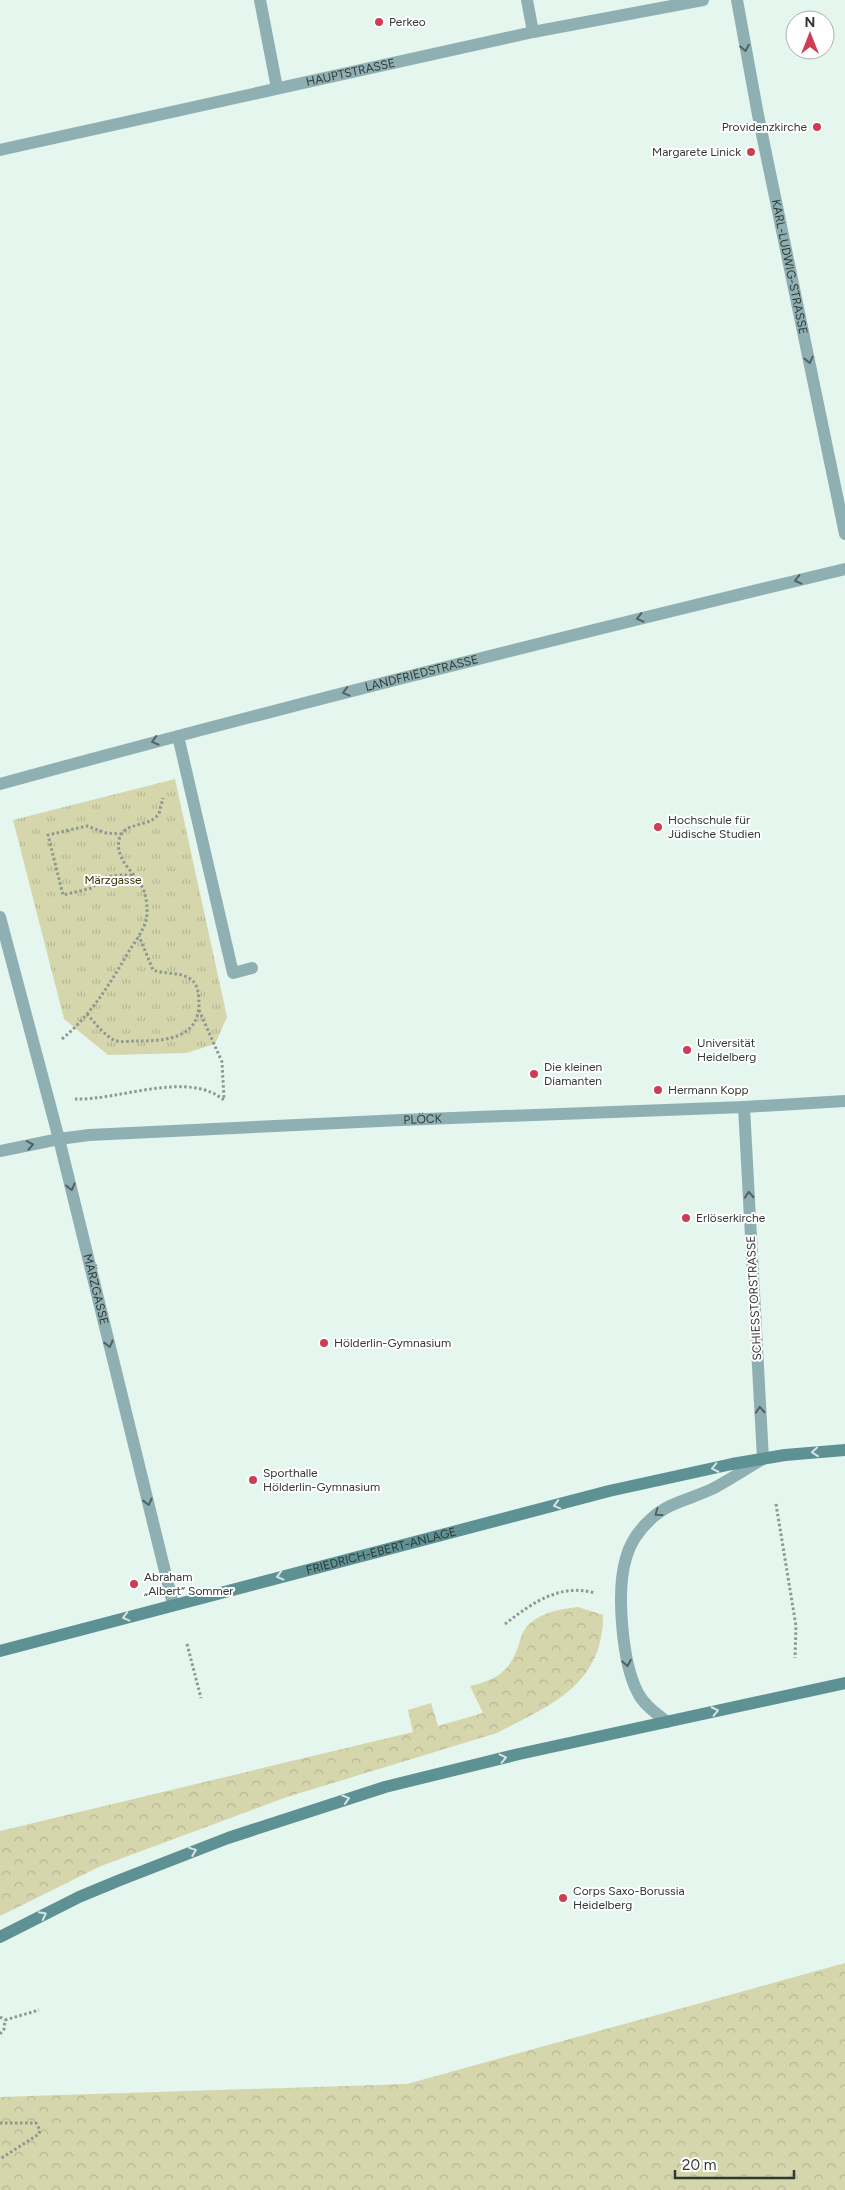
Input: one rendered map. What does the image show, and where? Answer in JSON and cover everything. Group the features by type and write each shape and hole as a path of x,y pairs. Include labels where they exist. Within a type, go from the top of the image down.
{"main road":[{"name":"FRIEDRICH-EBERT-ANLAGE","path":"0,1650 609,1491 763,1459 845,1450"},
{"path":"0,1937 111,1883 301,1812 455,1769 845,1683"}],"street":[{"path":"260,0 277,88"},
{"path":"527,0 534,32"},
{"name":"HAUPTSTRASSE","path":"0,150 534,32 666,4 703,0"},
{"name":"KARL-LUDWIG-STRASSE","path":"737,0 758,115 845,534"},
{"name":"LANDFRIEDSTRASSE","path":"0,784 475,658 845,569"},
{"path":"178,736 233,972 252,968"},
{"name":"MÄRZGASSE","path":"0,917 52,1107 173,1604"},
{"name":"PLÖCK","path":"0,1151 88,1135 845,1101"},
{"name":"SCHIESSTORSTRASSE","path":"744,1107 763,1459"},
{"name":"FRIEDRICH-EBERT-ANLAGE","path":"667,1722 647,1706 638,1694 630,1675 625,1650 622,1607 624,1565 633,1541 641,1529 658,1512 689,1497 712,1489 763,1459"}],"path":[{"path":"39,1057 75,1028 105,993 146,922 147,903 143,889 125,865 120,853 119,841 122,834 133,826 150,821 159,814 163,795"},
{"path":"122,834 106,833 87,826 48,835 63,895 92,888 102,878 133,875"},
{"path":"87,1014 102,1031 116,1041 163,1041 186,1032 193,1025 199,1010 199,997 195,983 187,977 178,974 161,973 153,970 139,936"},
{"path":"199,1010 222,1062 228,1129"},
{"path":"48,1093 65,1099 81,1100 183,1086 203,1090 224,1100"},
{"path":"776,1504 796,1626 794,1658"},
{"path":"505,1624 525,1609 548,1596 565,1591 591,1592 604,1596 622,1607"},
{"path":"187,1644 201,1698"},
{"path":"0,2017 5,2020 39,2010"},
{"path":"0,2034 4,2029 5,2020"},
{"path":"0,2124 36,2123 40,2130 38,2134 0,2159"}],"green space":[{"name":"Märzgasse","path":"175,779 227,1017 215,1044 186,1053 108,1055 64,1019 13,820"},
{"path":"578,1607 603,1615 601,1639 594,1659 584,1676 570,1690 536,1713 497,1733 287,1797 101,1866 0,1916 0,1831 413,1732 408,1710 431,1703 438,1726 483,1713 470,1686 494,1678 510,1664 524,1631 536,1619 556,1611"},
{"path":"845,1963 845,2190 0,2190 0,2097 407,2084"}],"place":[{"name":"Perkeo","path":"379,22"},
{"name":"Providenzkirche","path":"817,127"},
{"name":"Margarete Linick","path":"751,152"},
{"name":"Hochschule für Jüdische Studien","path":"658,827"},
{"name":"Universität Heidelberg","path":"687,1050"},
{"name":"Die kleinen Diamanten","path":"534,1074"},
{"name":"Hermann Kopp","path":"658,1090"},
{"name":"Erlöserkirche","path":"686,1218"},
{"name":"Hölderlin-Gymnasium","path":"324,1343"},
{"name":"Sporthalle Hölderlin-Gymnasium","path":"253,1480"},
{"name":"Abraham „Albert“ Sommer","path":"134,1584"},
{"name":"Corps Saxo-Borussia Heidelberg","path":"563,1898"}]}
